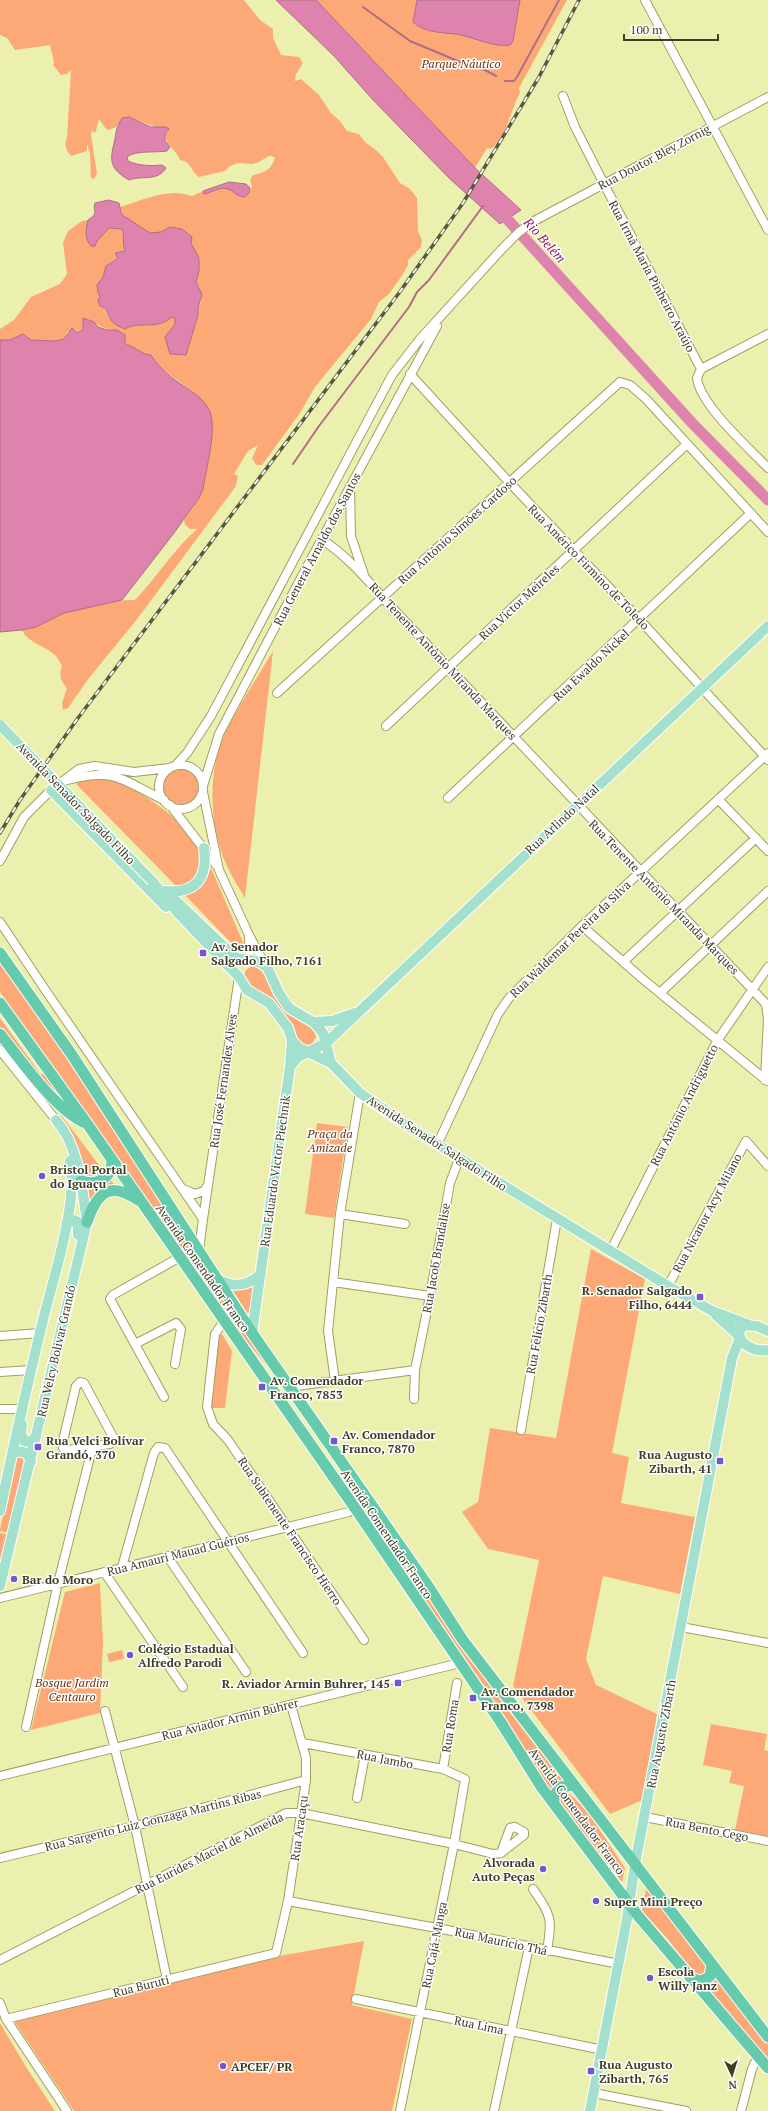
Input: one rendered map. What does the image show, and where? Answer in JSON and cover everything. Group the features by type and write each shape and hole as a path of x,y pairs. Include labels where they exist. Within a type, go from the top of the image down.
{"highway":[{"name":"Avenida Comendador Franco","path":"0,953 72,1055 252,1333 386,1528 428,1586 462,1640 768,2037"},
{"name":"Avenida Comendador Franco","path":"0,1003 88,1125 355,1508 554,1804 629,1904 768,2068"},
{"path":"0,1034 52,1097 75,1119 88,1125"},
{"path":"81,1180 93,1183 105,1179 112,1167 112,1160"},
{"path":"87,1222 97,1199 107,1192 120,1191 142,1203"},
{"path":"355,1508 364,1508 374,1522 386,1528"},
{"path":"554,1804 554,1796 560,1788 574,1785"},
{"path":"690,1977 697,1981 705,1981 713,1971 712,1965"}],"main road":[{"name":"Rua Arlindo Natal","path":"306,1052 326,1043 768,626"},
{"name":"Avenida Senador Salgado Filho","path":"0,725 152,881 178,914 239,977 247,990 269,1003 288,1028 292,1040 299,1048 331,1063 360,1093 437,1145 668,1286 712,1311 767,1330"},
{"path":"51,790 165,906 178,914"},
{"path":"165,891 186,890 197,884 205,868 204,848"},
{"name":"Avenida Senador Salgado Filho","path":"152,881 165,891 236,958 257,961 267,967"},
{"path":"239,977 244,964 250,961"},
{"path":"267,967 279,993 289,1008 313,1022 322,1033 331,1063"},
{"name":"Rua Arlindo Natal","path":"313,1022 332,1021 357,1013"},
{"name":"Rua Eduardo Victor Piechnik","path":"252,1333 290,1067 292,1040"},
{"path":"290,1067 298,1057 306,1052"},
{"name":"Rua Velcy Bolivar Grandó","path":"0,1586 31,1462 87,1222 81,1180 64,1130 56,1120"},
{"name":"Rua Velcy Bolivar Grandó","path":"0,1511 21,1409 66,1224 72,1189 72,1171 67,1150 56,1120"},
{"path":"66,1224 74,1220 79,1224 76,1265"},
{"path":"216,1278 232,1285 240,1285 251,1282 261,1274"},
{"name":"Avenida Senador Salgado Filho","path":"712,1311 740,1337 746,1345 763,1352"},
{"path":"740,1337 741,1328 749,1325"},
{"name":"Rua Augusto Zibarth","path":"590,2111 619,1964 635,1864 732,1358 740,1337"},
{"path":"732,1358 742,1350 763,1352"},
{"path":"21,1409 23,1439 29,1442 36,1437"},
{"path":"12,1454 17,1451 24,1452 29,1456 31,1462"}],"street":[{"path":"645,0 768,230"},
{"name":"Rua Irmã Maria Pinheiro Araújo","path":"564,96 575,127 701,369"},
{"name":"Rua Doutor Bley Zornig","path":"501,250 519,232 539,218 768,97"},
{"name":"Rua General Arnaldo dos Santos","path":"173,767 187,753 211,716 279,585 401,361 501,250"},
{"name":"Rua General Arnaldo dos Santos","path":"203,789 219,734 321,539 442,317"},
{"path":"768,334 701,369 697,374 697,384 711,407 768,468"},
{"name":"Rua Américo Firmino de Toledo","path":"410,374 573,551 767,756"},
{"name":"Rua Antônio Simões Cardoso","path":"277,693 620,382 630,385 646,399 687,444"},
{"path":"364,427 374,425 377,429 378,435"},
{"path":"687,444 768,532"},
{"name":"Rua Victor Meireles","path":"386,726 687,444"},
{"name":"Rua Tenente Antônio Miranda Marques","path":"350,488 351,536 365,576"},
{"name":"Rua Ewaldo Nickel","path":"448,798 514,738 751,513"},
{"name":"Rua Tenente Antônio Miranda Marques","path":"321,539 331,545 365,576 382,598 766,1004 766,1080"},
{"path":"279,585 284,592 294,591"},
{"name":"Rua Waldemar Pereira da Silva","path":"437,1145 498,1014 509,998 582,926 718,799 767,756"},
{"path":"0,861 24,817 51,790 79,770 95,766 134,772 188,766 199,774 219,870"},
{"path":"173,767 165,772 159,785 160,791 167,803 204,848 219,870 249,935 267,967"},
{"path":"65,780 89,775 118,777 176,808 189,807 195,804 203,789"},
{"path":"718,799 768,851"},
{"path":"623,962 756,838"},
{"path":"660,993 710,944 768,891"},
{"path":"0,922 203,1219"},
{"path":"582,926 717,1041 766,1080"},
{"path":"249,935 250,961"},
{"name":"Rua Antônio Andriguetto","path":"610,1250 717,1041 752,988 768,967"},
{"name":"Rua José Fernandes Alves","path":"203,1219 239,977"},
{"name":"Rua Velcy Bolivar Grandó","path":"0,1050 56,1120"},
{"path":"335,1380 328,1331 340,1214 360,1093"},
{"name":"Rua Nicanor Acyr Milano","path":"668,1286 746,1141 768,1166"},
{"name":"Rua Jacob Brandalise","path":"414,1399 415,1370 450,1183 459,1159"},
{"path":"183,1189 195,1194 204,1191 208,1185"},
{"path":"340,1214 405,1224"},
{"name":"Avenida Comendador Franco","path":"199,1250 203,1219"},
{"name":"Rua Felício Zibarth","path":"521,1430 557,1219"},
{"path":"164,1397 110,1299 113,1295 180,1257"},
{"path":"333,1282 430,1296"},
{"name":"Rua Subtenente Francisco Hierro","path":"224,1321 215,1334 207,1407 213,1424 228,1440 288,1526 364,1640"},
{"path":"135,1344 176,1323 181,1329 175,1364"},
{"path":"0,1336 40,1333"},
{"path":"0,1372 31,1370"},
{"path":"289,1387 415,1370"},
{"path":"80,1382 84,1383 113,1437 110,1444 91,1446 68,1450 63,1448 62,1445 76,1386 80,1382"},
{"path":"0,1409 21,1409"},
{"path":"26,1727 58,1583 91,1453 91,1446"},
{"path":"122,1568 154,1453 158,1447 165,1448 303,1653"},
{"name":"Rua Amauri Mauad Guérios","path":"0,1598 349,1512 355,1508"},
{"path":"167,1556 246,1672"},
{"path":"104,1572 183,1687"},
{"path":"681,1627 768,1643"},
{"name":"Rua Aviador Armin Buhrer","path":"0,1776 460,1663"},
{"name":"Rua Roma","path":"443,1769 457,1683"},
{"name":"Rua Aracaçu","path":"276,1952 288,1901 306,1780 304,1743 291,1704"},
{"path":"105,1711 135,1826 167,1980"},
{"name":"Rua Jambo","path":"304,1743 443,1769 465,1779"},
{"path":"358,1798 364,1755"},
{"name":"Rua Cajá-Manga","path":"400,2111 454,1844 465,1779"},
{"name":"Rua Sargento Luiz Gonzaga Martins Ribas","path":"0,1858 135,1826 306,1780"},
{"name":"Rua Eurides Maciel de Almeida","path":"0,1960 286,1813 301,1813 454,1844 493,1854 501,1854"},
{"name":"Rua Bento Cego","path":"645,1817 768,1841"},
{"path":"533,1890 548,1913 551,1926 547,1951"},
{"name":"Rua Maurício Thá","path":"288,1901 437,1928 547,1951 619,1964"},
{"path":"494,2111 529,1947"},
{"name":"Rua Buruti","path":"6,2018 167,1980 276,1952"},
{"name":"Rua Lima","path":"356,1999 603,2050"},
{"path":"0,2003 6,2018 67,2111"},
{"path":"741,2111 752,2069 758,2056"},
{"path":"594,2094 686,2111"}],"green space":[{"path":"0,0 244,0 260,20 273,29 273,38 281,55 299,57 303,63 296,74 295,81 301,79 319,95 331,113 340,121 347,131 359,134 365,142 376,150 383,157 400,183 410,189 417,198 418,231 422,240 421,247 408,260 408,265 389,294 379,302 371,319 315,387 300,413 262,465 256,465 252,458 258,445 248,451 234,474 238,476 236,486 138,618 89,678 68,708 63,710 62,703 67,688 61,678 62,666 55,655 28,638 22,630 59,615 82,608 109,602 135,600 180,546 197,529 190,529 185,525 184,520 199,498 212,429 210,412 196,394 158,366 151,355 135,350 131,347 117,330 107,329 83,318 83,330 77,333 68,331 64,339 56,341 31,340 23,334 10,340 0,340 0,329 14,320 31,297 60,284 67,274 63,243 68,231 82,221 88,220 86,237 91,246 109,228 122,229 123,232 123,246 125,251 115,253 118,257 106,266 103,277 97,285 100,296 99,300 109,317 124,322 141,325 158,324 165,322 172,317 176,318 175,324 169,331 186,355 198,315 198,308 201,302 200,288 196,282 199,258 187,234 182,229 150,233 132,223 121,211 120,207 165,194 174,193 192,196 203,191 204,194 206,194 220,188 233,189 249,193 252,186 250,180 253,175 267,170 272,165 275,157 269,156 257,163 252,164 238,163 230,166 225,171 199,177 187,163 180,160 167,142 165,135 169,132 128,118 122,118 116,127 109,130 106,129 99,119 96,131 94,133 92,130 91,135 97,174 94,179 91,178 90,154 87,144 87,151 71,156 66,147 71,70 67,74 61,75 53,65 54,62 50,45 15,50 7,38 0,35"},
{"name":"Parque Náutico","path":"316,0 567,0 519,88 520,93 504,131 496,144 490,149 487,148 475,168"},
{"path":"273,651 245,898 229,870 221,851 217,835 212,800 215,764 225,733"},
{"path":"177,768 185,768 192,771 197,776 200,787 197,798 192,803 185,806 177,806 170,803 165,798 162,791 162,783 165,776 170,771"},
{"path":"107,778 131,788 160,806 194,838 201,851 200,873 186,885 177,887 76,784 85,779"},
{"path":"211,868 246,949 237,949 184,894 197,888"},
{"path":"0,960 39,1011 282,1384 229,1320 52,1070 0,992"},
{"path":"252,966 257,967 264,974 279,1004 293,1016 314,1030 316,1037 312,1044 303,1046 299,1044 261,993 248,985 243,977 246,970"},
{"path":"0,1018 41,1075 44,1073 65,1102 63,1104 0,1029"},
{"path":"58,1111 99,1165 101,1171 98,1177 91,1179 85,1176 75,1146"},
{"name":"Praça da Amizade","path":"317,1123 348,1127 334,1218 305,1214"},
{"path":"109,1178 117,1188 89,1206 83,1185"},
{"path":"591,1249 645,1279 612,1453 629,1457 621,1503 695,1517 680,1594 603,1576 586,1659 596,1685 657,1714 645,1799 610,1814 513,1686 539,1560 488,1549 462,1512 478,1502 490,1428 556,1438"},
{"path":"256,1283 248,1314 233,1291 246,1289"},
{"path":"222,1334 232,1351 225,1408 209,1408 218,1337"},
{"path":"21,1456 24,1460 10,1533 0,1531 16,1459"},
{"path":"0,1533 9,1535 0,1574"},
{"path":"403,1564 495,1693 565,1783 553,1795 398,1567"},
{"name":"Bosque Jardim Centauro","path":"100,1583 103,1642 100,1713 31,1730 65,1592"},
{"path":"122,1650 124,1659 109,1662 107,1654"},
{"path":"711,1724 767,1734 764,1750 768,1751 768,1836 735,1830 744,1786 729,1783 732,1771 703,1765"},
{"path":"565,1792 572,1796 588,1814 625,1868 622,1882 558,1801"},
{"path":"647,1884 711,1971 699,1978 665,1936 642,1911"},
{"name":"APCEF/ PR","path":"364,1941 352,2005 412,2019 392,2111 74,2111 14,2021 279,1956"},
{"path":"717,1974 768,2043 768,2066 701,1985 709,1984"},
{"path":"0,2023 26,2067 55,2111 0,2111"}],"shaded area":[{"path":"276,0 316,0 475,168 521,210 500,224 450,179 374,101 334,56"},
{"path":"417,0 520,0 513,41 510,45 497,45 461,35 423,29 413,22"},
{"path":"129,117 151,127 166,127 169,129 165,135 165,141 170,147 167,151 135,153 127,157 128,161 136,164 162,165 166,168 154,177 129,180 122,176 114,167 112,162 112,152 117,128 122,118"},
{"path":"229,182 246,184 250,188 249,193 245,197 222,188 204,194 203,191"},
{"path":"109,200 119,203 121,212 124,216 150,233 161,232 170,227 182,229 192,237 191,243 199,258 199,271 196,282 202,294 198,308 198,315 186,355 170,354 165,337 175,324 175,318 172,317 160,324 136,325 125,329 114,323 110,319 105,308 100,306 98,301 100,296 97,285 103,277 106,266 118,258 115,253 125,251 122,229 109,228 97,241 95,246 91,246 87,240 87,223 95,213 95,203"},
{"path":"83,318 94,322 98,327 107,330 117,330 125,335 125,343 145,354 151,355 165,372 206,404 212,420 212,439 203,489 199,498 174,533 122,600 64,613 36,627 0,632 0,340 10,340 23,334 31,340 56,341 64,339 72,328 77,333 83,330"}],"waterway":[{"path":"505,81 514,81 517,77 559,0"},
{"path":"363,7 410,41 465,64"},
{"path":"483,69 496,76"},
{"path":"293,464 319,426 409,307 417,292 429,280 483,206"},
{"name":"Rio Belém","path":"498,209 693,424 768,500"}],"railway":[{"path":"0,833 20,800 78,718 399,293 463,203 539,77 579,0"}],"place":[{"name":"Av. Senador Salgado Filho, 7161","path":"203,953"},
{"name":"Bristol Portal do Iguaçu","path":"42,1176"},
{"name":"R. Senador Salgado Filho, 6444","path":"700,1297"},
{"name":"Av. Comendador Franco, 7853","path":"262,1387"},
{"name":"Av. Comendador Franco, 7870","path":"334,1441"},
{"name":"Rua Velci Bolívar Grandó, 370","path":"38,1447"},
{"name":"Rua Augusto Zibarth, 41","path":"720,1461"},
{"name":"Bar do Moro","path":"14,1579"},
{"name":"Colégio Estadual Alfredo Parodi","path":"130,1655"},
{"name":"R. Aviador Armin Buhrer, 145","path":"398,1683"},
{"name":"Av. Comendador Franco, 7398","path":"473,1698"},
{"name":"Alvorada Auto Peças","path":"543,1869"},
{"name":"Super Mini Preço","path":"596,1901"},
{"name":"Escola Willy Janz","path":"650,1978"},
{"name":"APCEF/ PR","path":"223,2066"},
{"name":"Rua Augusto Zibarth, 765","path":"591,2071"}]}
